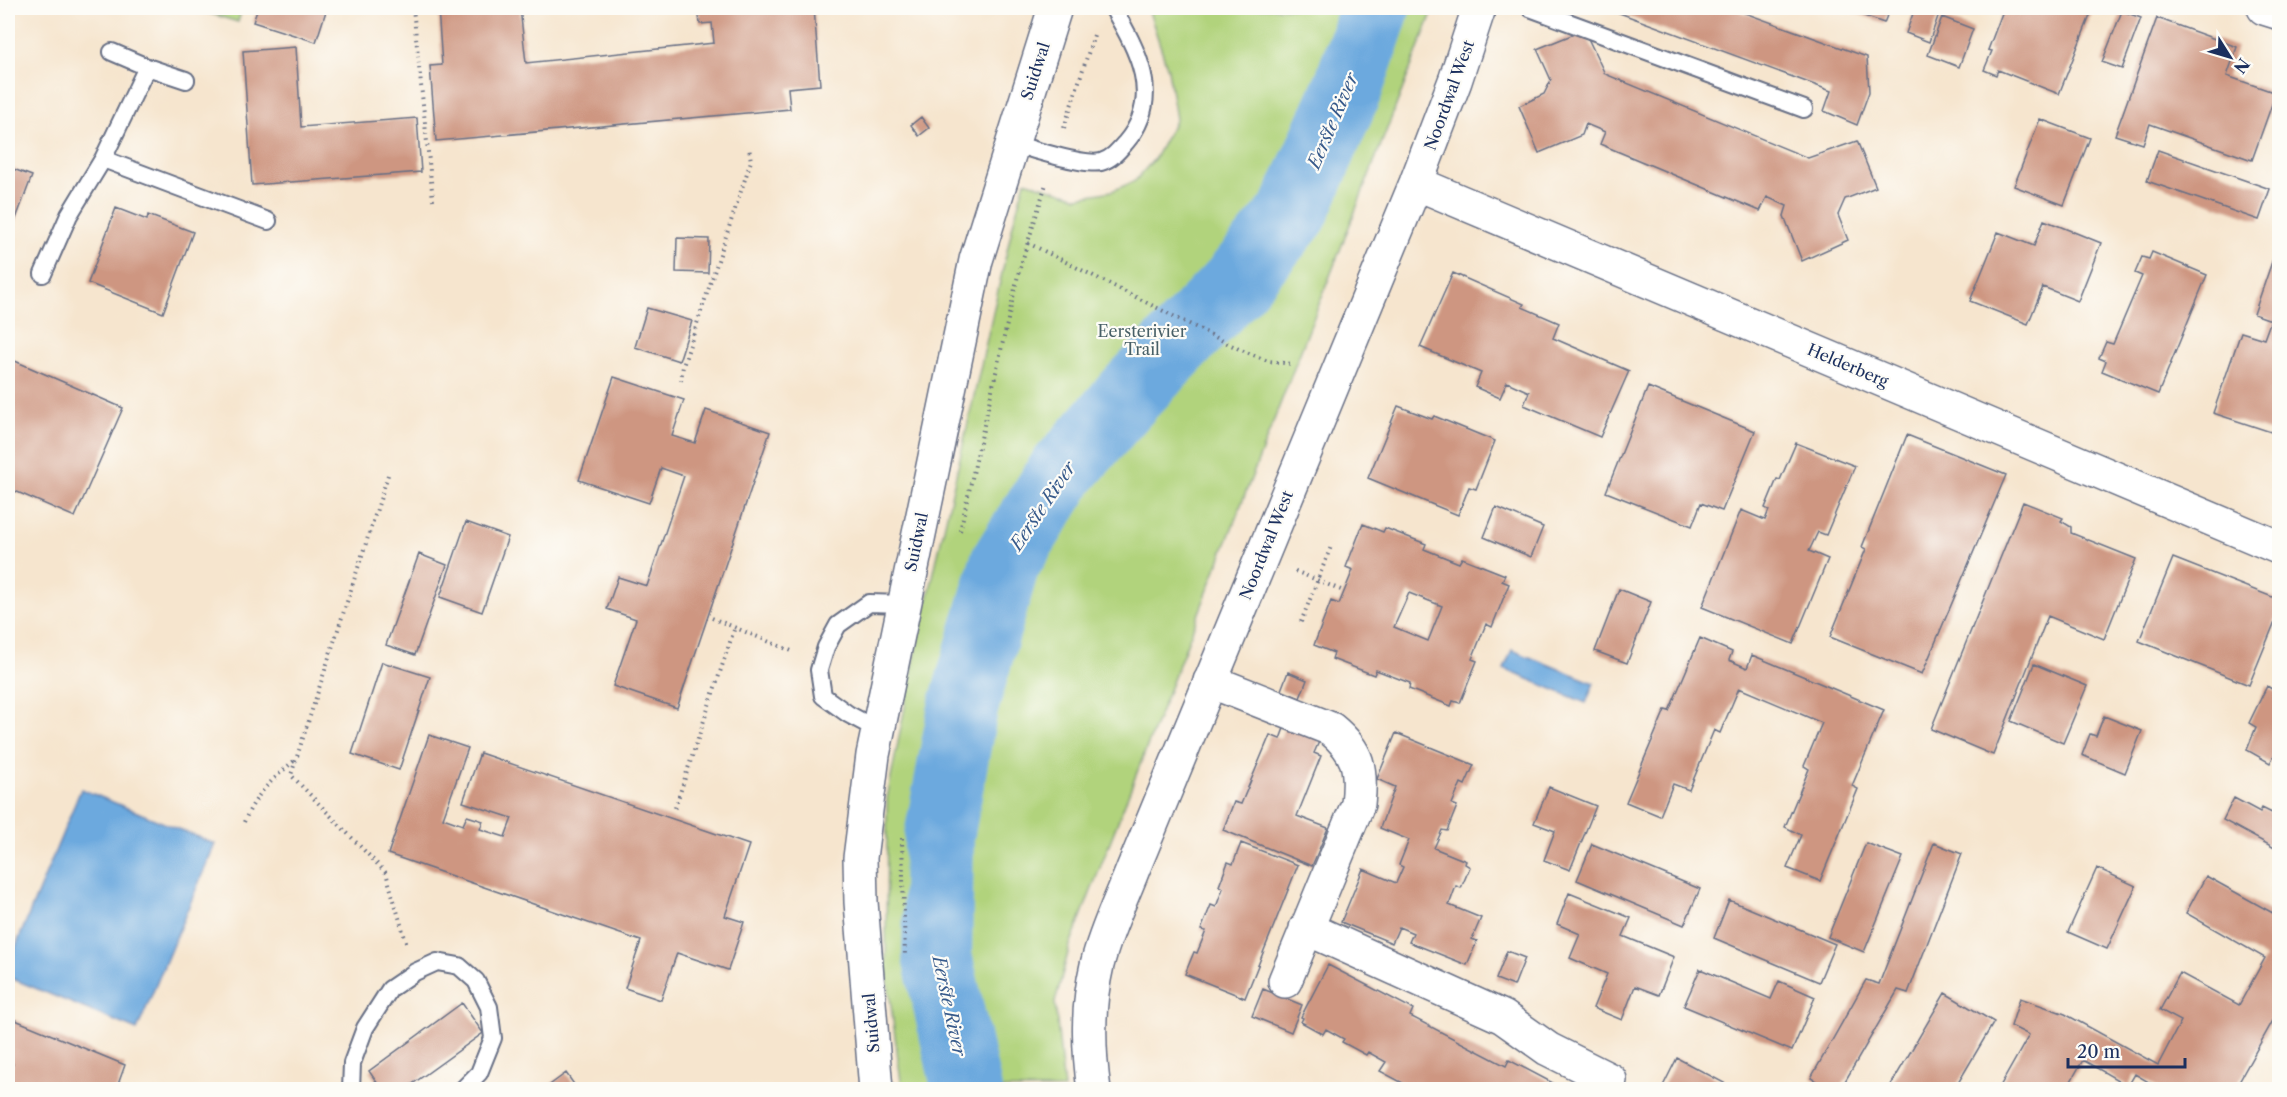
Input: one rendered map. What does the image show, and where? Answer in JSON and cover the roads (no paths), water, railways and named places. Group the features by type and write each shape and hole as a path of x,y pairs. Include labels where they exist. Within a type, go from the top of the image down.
{"street":[{"name":"Suidwal","path":"876,1089 861,902 860,858 866,798 903,604 976,260 1055,8"},
{"name":"Noordwal West","path":"1094,1089 1088,1051 1090,1010 1097,964 1133,869 1416,183 1455,81 1479,8"},
{"path":"2264,8 2280,13"},
{"name":"Helderberg","path":"1416,183 2280,548"},
{"path":"1210,681 1331,729 1345,740 1357,759 1361,781 1358,804 1285,981"},
{"path":"1306,928 1503,1017 1548,1049 1610,1080"}],"lane":[{"path":"1012,143 1054,156 1100,162 1116,154 1132,135 1144,109 1145,80 1136,48 1113,8"},
{"path":"1530,8 1804,109"},
{"path":"112,52 186,80"},
{"path":"44,274 69,216 103,159 147,67"},
{"path":"103,159 268,221"},
{"path":"878,730 848,714 823,696 819,670 826,647 837,625 869,603 903,604"},
{"path":"351,1089 352,1063 366,1028 390,989 415,972 437,962 459,966 476,981 489,1007 493,1038 479,1073 462,1089"}],"water":[{"path":"1512,650 1594,683 1586,703 1504,669"},
{"path":"81,789 215,844 137,1030 8,977 8,965"}],"waterway":[{"name":"Eerste River","path":"967,1090 937,956 939,837 963,708 1005,563 1062,472 1132,392 1234,285 1294,212 1349,85 1375,8"}],"park label":[{"name":"Eersterivier Trail","path":"1142,340"}]}
